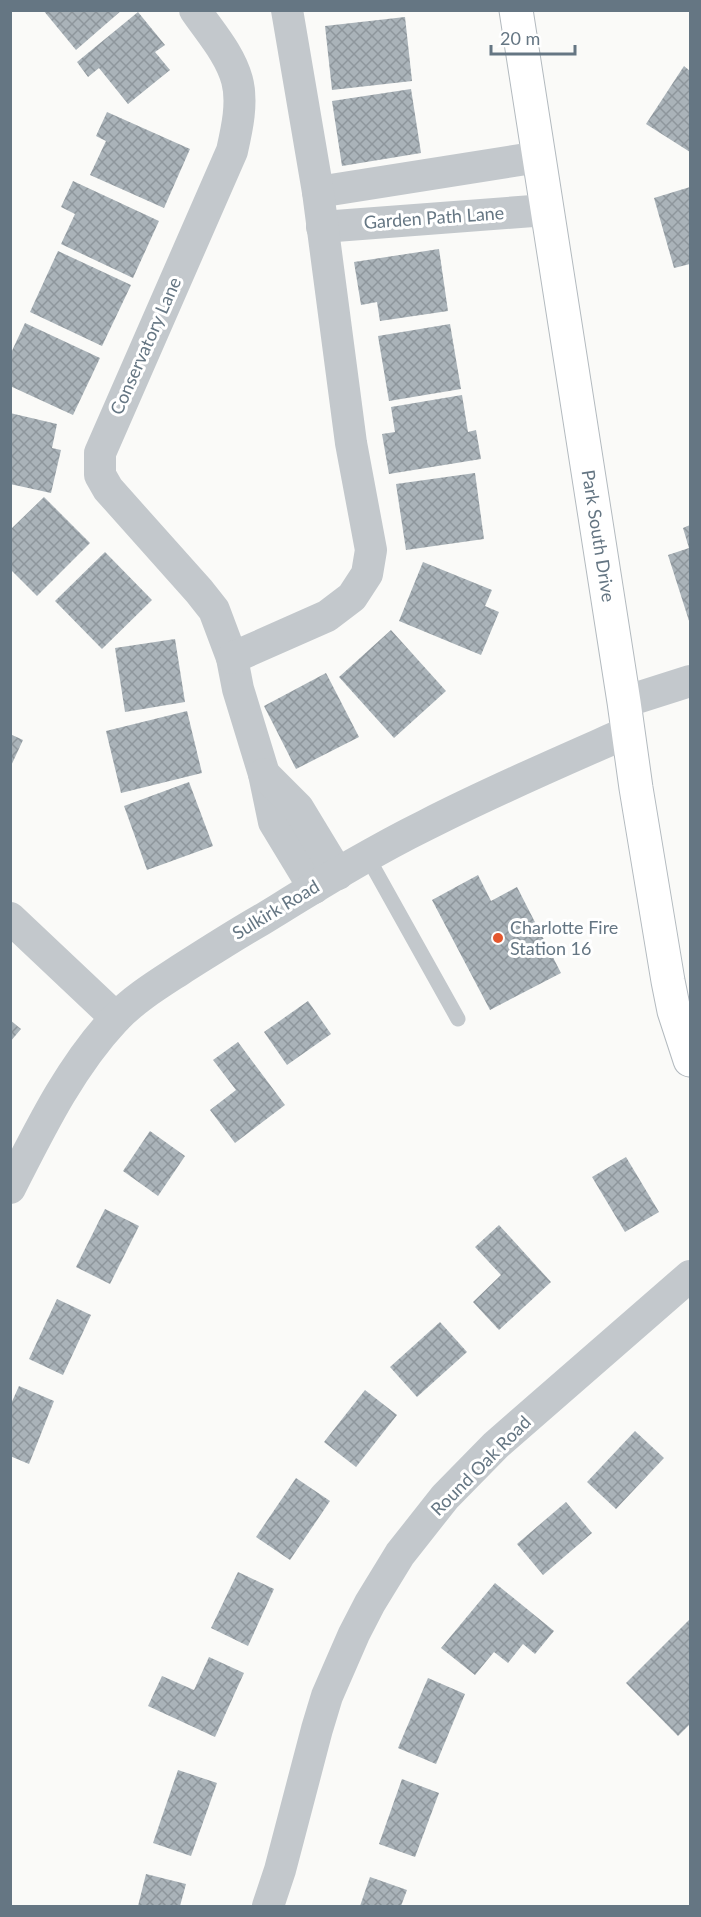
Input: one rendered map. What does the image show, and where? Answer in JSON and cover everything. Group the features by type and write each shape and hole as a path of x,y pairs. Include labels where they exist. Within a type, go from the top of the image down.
{"street":[{"name":"Conservatory Lane","path":"195,10 226,56 237,81 238,105 232,151 100,453 100,475 108,489 214,610 232,658 238,689 264,774 274,822 326,881"},
{"path":"232,658 327,616 352,597 367,574 371,550 351,443 318,192 287,10"},
{"name":"Park South Drive","path":"516,10 668,981 674,1011 690,1060"},
{"name":"Garden Path Lane","path":"318,192 539,157"},
{"name":"Garden Path Lane","path":"322,227 546,210"},
{"name":"Sulkirk Road","path":"10,1188 63,1088 97,1040 116,1018 143,994 235,935 367,856 425,825 544,768 626,717 690,681"},
{"path":"10,918 116,1018"},
{"name":"Round Oak Road","path":"268,1906 291,1831 327,1696 354,1634 400,1554 445,1497 496,1445 690,1276"}],"lane":[{"path":"367,856 458,1019"}],"building":[{"path":"43,10 122,10 76,50"},
{"path":"138,12 165,45 155,52 170,70 128,104 99,68 88,77 77,62"},
{"path":"405,17 412,81 332,90 325,26"},
{"path":"684,66 690,71 690,152 646,124"},
{"path":"411,89 421,153 342,166 332,101"},
{"path":"107,112 190,149 164,208 90,175 106,141 96,136"},
{"path":"73,181 159,221 133,278 61,244 75,214 61,207"},
{"path":"690,187 690,264 674,268 654,198"},
{"path":"439,249 448,311 380,321 377,302 361,305 354,262"},
{"path":"58,251 131,285 102,346 30,312"},
{"path":"25,323 100,358 73,415 10,386 10,355"},
{"path":"450,324 461,389 389,401 378,336"},
{"path":"462,395 468,432 476,430 481,459 389,474 382,434 395,432 391,407"},
{"path":"10,413 57,424 52,448 61,450 51,493 10,484"},
{"path":"475,473 484,539 406,550 396,484"},
{"path":"44,497 90,543 37,596 10,569 10,530"},
{"path":"690,525 690,624 668,555 689,548 683,528"},
{"path":"105,552 152,600 102,649 55,601"},
{"path":"423,562 492,590 485,606 499,612 481,655 399,621"},
{"path":"391,630 446,691 394,738 339,677"},
{"path":"175,639 185,702 125,712 115,648"},
{"path":"326,673 359,737 296,769 264,706"},
{"path":"187,711 202,773 121,793 106,731"},
{"path":"10,734 23,740 10,768"},
{"path":"189,782 213,846 147,870 124,806"},
{"name":"Charlotte Fire Station 16","path":"478,875 491,901 517,887 561,973 490,1010 432,900"},
{"path":"308,1001 331,1034 287,1065 264,1032"},
{"path":"10,1020 21,1029 10,1042"},
{"path":"238,1042 285,1105 235,1143 210,1110 236,1090 213,1060"},
{"path":"150,1131 185,1156 158,1196 123,1171"},
{"path":"626,1157 659,1212 625,1232 592,1177"},
{"path":"105,1209 139,1226 110,1284 76,1267"},
{"path":"499,1225 551,1282 499,1330 473,1302 501,1275 475,1247"},
{"path":"57,1299 91,1315 63,1375 29,1359"},
{"path":"440,1322 467,1352 417,1397 390,1367"},
{"path":"19,1386 54,1401 29,1464 10,1456 10,1406"},
{"path":"365,1390 397,1415 356,1467 324,1442"},
{"path":"635,1431 664,1458 616,1509 587,1482"},
{"path":"296,1478 330,1501 290,1560 256,1537"},
{"path":"566,1502 592,1533 543,1575 517,1544"},
{"path":"238,1572 274,1589 248,1646 211,1628"},
{"path":"495,1583 554,1631 535,1654 523,1644 508,1663 494,1652 475,1675 441,1648"},
{"path":"689,1620 690,1724 678,1736 626,1683"},
{"path":"209,1657 244,1673 215,1737 148,1706 162,1676 194,1690"},
{"path":"428,1678 465,1694 436,1764 398,1748"},
{"path":"178,1770 217,1783 191,1856 153,1843"},
{"path":"402,1779 439,1793 415,1857 379,1844"},
{"path":"146,1874 186,1884 180,1906 138,1906"},
{"path":"370,1877 407,1890 401,1906 360,1906"}],"place":[{"name":"Charlotte Fire Station 16","path":"498,938"}]}
